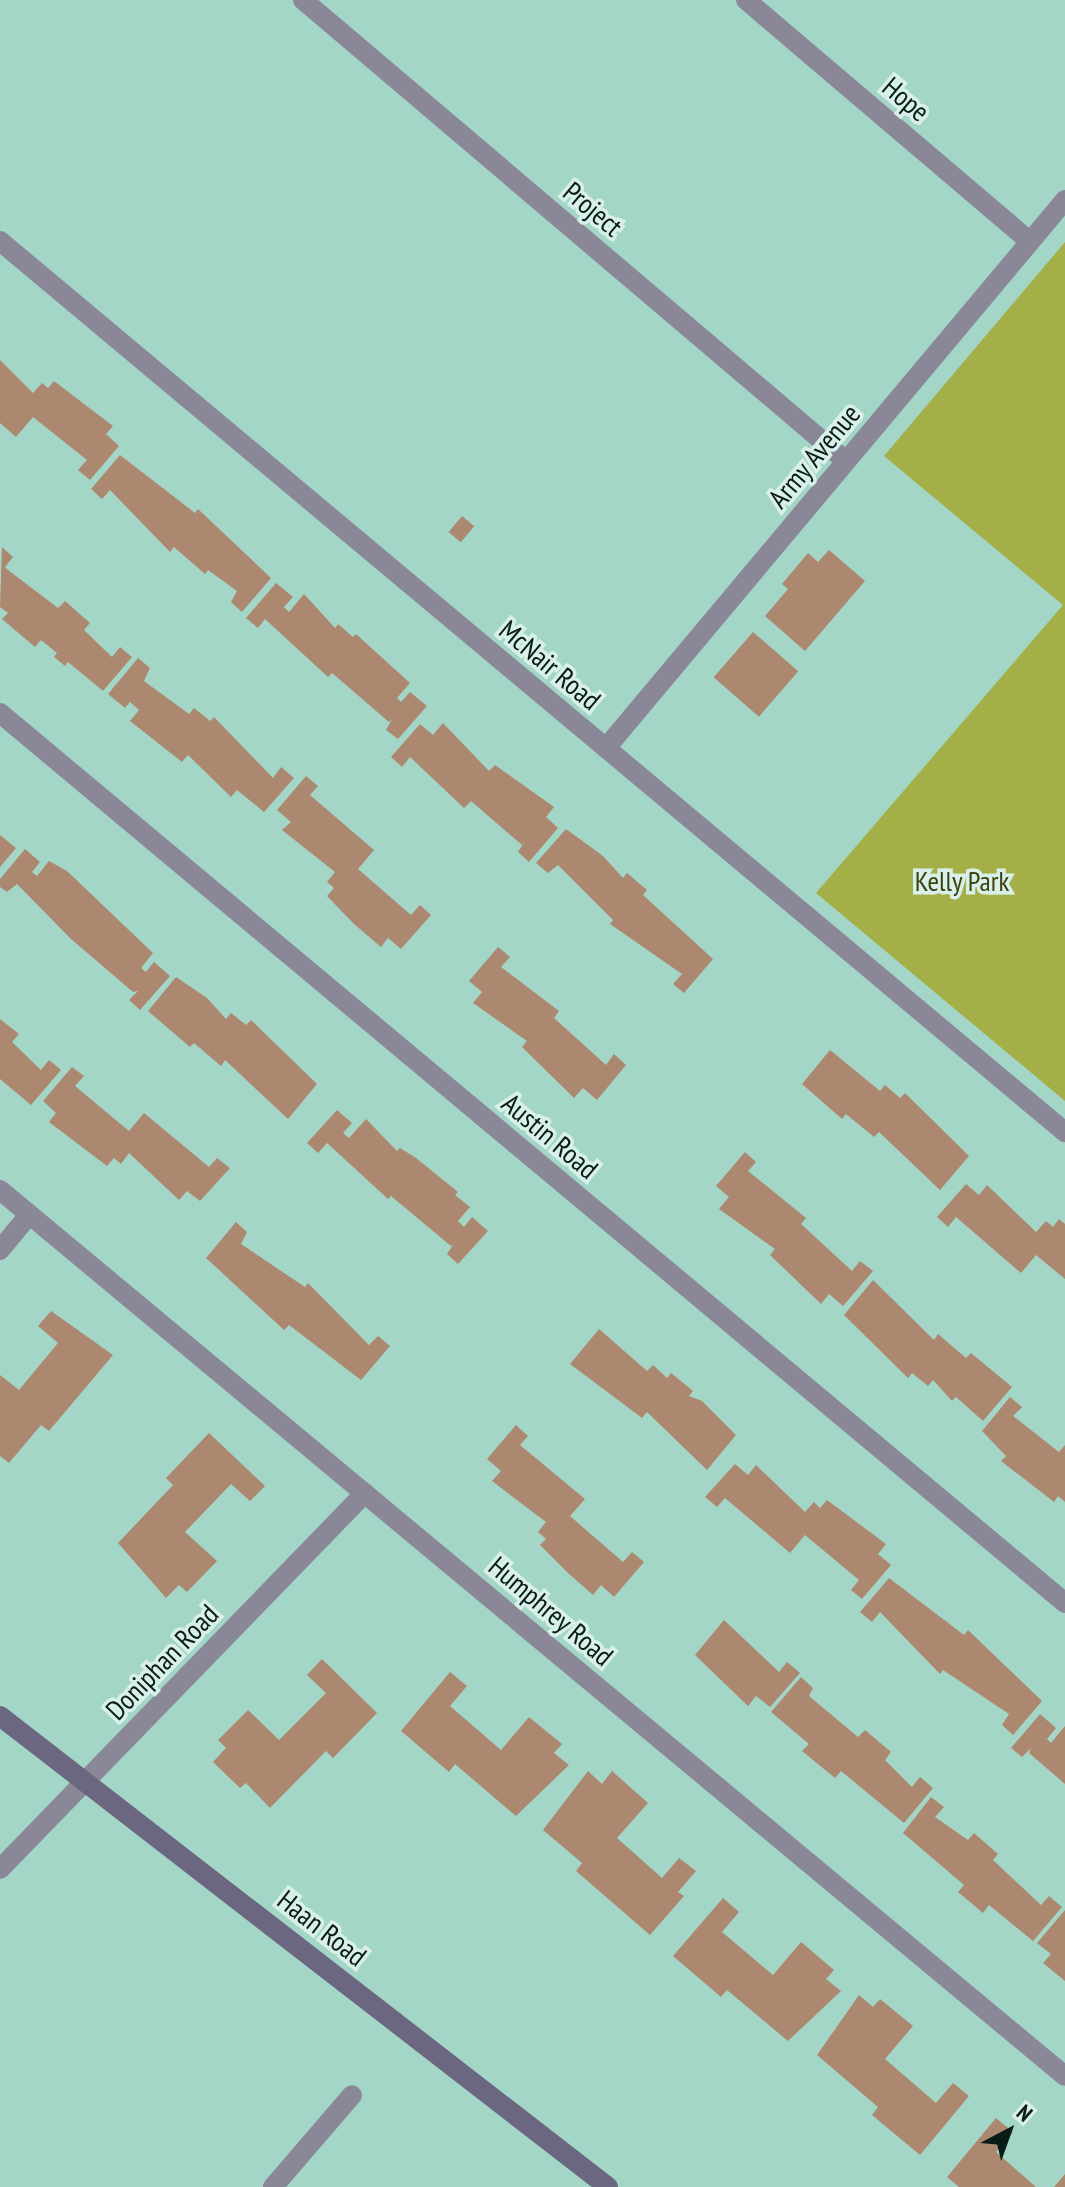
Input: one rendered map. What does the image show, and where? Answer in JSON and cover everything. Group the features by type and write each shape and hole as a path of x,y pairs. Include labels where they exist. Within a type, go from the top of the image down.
{"street":[{"name":"Project","path":"303,0 846,461"},
{"name":"Hope","path":"746,0 1030,242"},
{"name":"Army Avenue","path":"606,748 1065,200"},
{"name":"McNair Road","path":"0,241 1065,1132"},
{"name":"Austin Road","path":"0,713 1065,1603"},
{"name":"Humphrey Road","path":"0,1190 1065,2076"},
{"path":"0,1250 29,1215"},
{"name":"Doniphan Road","path":"0,1869 365,1493"},
{"name":"Haan Road","path":"0,1716 608,2187"},
{"path":"273,2187 352,2095"}],"green space":[{"name":"Kelly Park","path":"1065,242 1065,1101 816,893 1063,605 884,456"}],"building":[{"path":"0,360 33,393 42,383 48,388 54,381 113,426 106,434 119,446 90,480 78,470 87,460 33,417 16,437 0,423"},
{"path":"120,455 195,513 198,509 271,578 242,612 231,602 237,591 208,570 205,574 174,547 170,552 110,490 102,499 91,489"},
{"path":"462,516 474,526 461,542 449,532"},
{"path":"2,547 13,557 5,567 8,570 58,608 65,601 90,623 84,630 112,657 120,647 132,657 103,691 68,662 65,666 54,657 57,653 41,640 35,647 2,619 8,613 0,607"},
{"path":"829,550 865,581 805,651 765,616 788,589 782,584 808,553 818,562"},
{"path":"276,583 293,597 284,607 289,612 304,594 335,628 338,624 353,637 356,634 410,683 397,698 401,702 410,692 427,706 398,739 386,730 392,719 389,722 332,673 328,677 265,619 258,628 246,618"},
{"path":"753,632 798,671 759,717 714,677"},
{"path":"138,658 150,668 144,681 189,714 194,708 210,721 214,717 273,778 281,767 294,778 264,812 237,790 231,797 188,755 182,762 130,721 139,710 130,702 125,708 108,694"},
{"path":"443,723 489,771 495,765 554,807 546,817 558,828 529,862 518,852 525,841 522,845 471,801 464,808 410,757 402,767 391,757 420,724 433,735"},
{"path":"306,776 318,786 310,795 374,850 358,869 411,915 420,905 431,915 401,949 388,938 381,947 354,924 327,896 334,888 327,882 335,872 282,830 291,822 277,810"},
{"path":"566,829 603,856 623,878 627,873 647,890 643,895 713,959 684,993 673,984 682,974 610,924 613,920 558,865 548,873 536,863"},
{"path":"0,835 16,848 0,867"},
{"path":"25,849 40,862 32,872 37,876 49,861 67,871 153,953 141,968 146,972 154,962 170,976 140,1010 129,1000 138,991 133,992 71,939 17,884 7,892 0,887 0,879"},
{"path":"498,947 510,957 501,967 559,1011 554,1018 606,1065 614,1054 626,1065 597,1100 583,1088 574,1098 522,1047 527,1041 473,1003 482,992 469,981"},
{"path":"176,977 207,998 226,1019 231,1013 246,1025 251,1020 317,1084 288,1119 225,1060 221,1066 194,1043 190,1047 148,1011"},
{"path":"0,1019 19,1034 12,1042 41,1070 49,1060 61,1070 31,1105 0,1079"},
{"path":"830,1050 880,1091 885,1085 900,1098 905,1093 969,1156 940,1190 879,1132 874,1137 846,1114 842,1119 802,1084"},
{"path":"72,1067 84,1076 75,1086 129,1131 144,1113 209,1167 217,1158 230,1168 200,1201 187,1191 179,1200 129,1153 121,1164 114,1158 107,1166 49,1122 56,1113 43,1101"},
{"path":"337,1110 352,1123 343,1133 349,1138 366,1119 397,1151 400,1148 416,1158 458,1192 455,1195 470,1207 458,1221 464,1227 472,1217 488,1231 458,1264 447,1254 454,1243 451,1246 391,1196 388,1199 327,1143 318,1153 307,1143"},
{"path":"745,1152 756,1162 748,1171 806,1218 801,1224 852,1271 860,1261 873,1271 843,1306 829,1294 821,1304 770,1255 775,1249 719,1209 729,1197 716,1186"},
{"path":"966,1184 979,1195 987,1185 1036,1232 1046,1221 1053,1227 1059,1219 1065,1224 1065,1279 1036,1255 1021,1273 956,1217 948,1227 937,1217"},
{"path":"236,1222 247,1232 241,1244 305,1287 308,1283 369,1345 378,1336 390,1346 361,1380 289,1325 284,1330 206,1258"},
{"path":"873,1280 934,1340 938,1334 966,1358 971,1353 1012,1387 983,1421 956,1397 952,1401 933,1380 928,1386 912,1373 908,1378 844,1315"},
{"path":"51,1311 113,1355 49,1431 41,1425 9,1463 0,1456 0,1375 19,1390 58,1343 38,1326"},
{"path":"599,1329 647,1371 653,1365 667,1378 671,1373 693,1391 689,1396 702,1401 736,1435 707,1470 647,1412 642,1418 570,1364"},
{"path":"1010,1397 1022,1407 1013,1416 1059,1452 1065,1445 1065,1502 1058,1496 1054,1502 1001,1461 1006,1456 982,1431"},
{"path":"516,1425 528,1436 520,1445 585,1499 570,1516 623,1562 632,1552 644,1562 614,1597 601,1585 593,1595 568,1573 540,1545 546,1539 538,1532 546,1522 492,1481 501,1471 487,1459"},
{"path":"209,1433 265,1486 250,1501 231,1484 185,1532 217,1561 187,1592 179,1585 166,1598 118,1543 173,1485 166,1478"},
{"path":"735,1464 748,1475 756,1465 805,1512 814,1502 820,1508 827,1500 886,1544 878,1554 891,1565 862,1599 851,1590 859,1580 805,1535 790,1553 725,1498 717,1507 705,1497"},
{"path":"889,1578 964,1635 968,1630 1042,1701 1013,1735 1002,1725 1009,1714 943,1670 940,1674 880,1612 872,1622 860,1612"},
{"path":"724,1620 779,1672 787,1662 800,1673 770,1707 756,1696 748,1706 695,1655"},
{"path":"322,1659 377,1713 333,1758 326,1751 270,1808 246,1783 240,1788 213,1762 226,1748 218,1740 248,1710 279,1740 326,1693 307,1675"},
{"path":"450,1672 467,1686 450,1706 501,1750 529,1717 562,1744 554,1753 569,1765 516,1816 455,1764 449,1772 401,1731"},
{"path":"801,1677 813,1688 809,1696 858,1737 865,1730 891,1752 885,1760 912,1787 920,1777 933,1788 904,1823 841,1771 835,1778 802,1751 809,1744 771,1712"},
{"path":"1040,1714 1056,1728 1047,1739 1051,1743 1065,1726 1065,1784 1029,1753 1031,1748 1022,1757 1011,1748"},
{"path":"588,1771 602,1784 612,1771 648,1803 617,1838 662,1878 679,1858 696,1871 678,1892 684,1896 650,1935 576,1871 582,1863 543,1830"},
{"path":"931,1797 944,1807 935,1817 968,1840 974,1833 998,1854 993,1860 1041,1905 1049,1896 1062,1907 1033,1941 989,1905 983,1913 958,1892 964,1885 903,1833"},
{"path":"723,1898 739,1912 722,1932 773,1975 801,1942 834,1970 826,1979 841,1991 788,2041 727,1990 721,1997 673,1956"},
{"path":"1065,1910 1065,1981 1043,1963 1051,1954 1037,1943"},
{"path":"859,1995 873,2007 880,1999 913,2026 885,2059 936,2103 953,2083 969,2096 920,2155 872,2115 878,2107 817,2055"},
{"path":"996,2118 1013,2132 996,2152 1036,2187 959,2187 947,2177"},
{"path":"1065,2174 1065,2187 1054,2187"}]}
